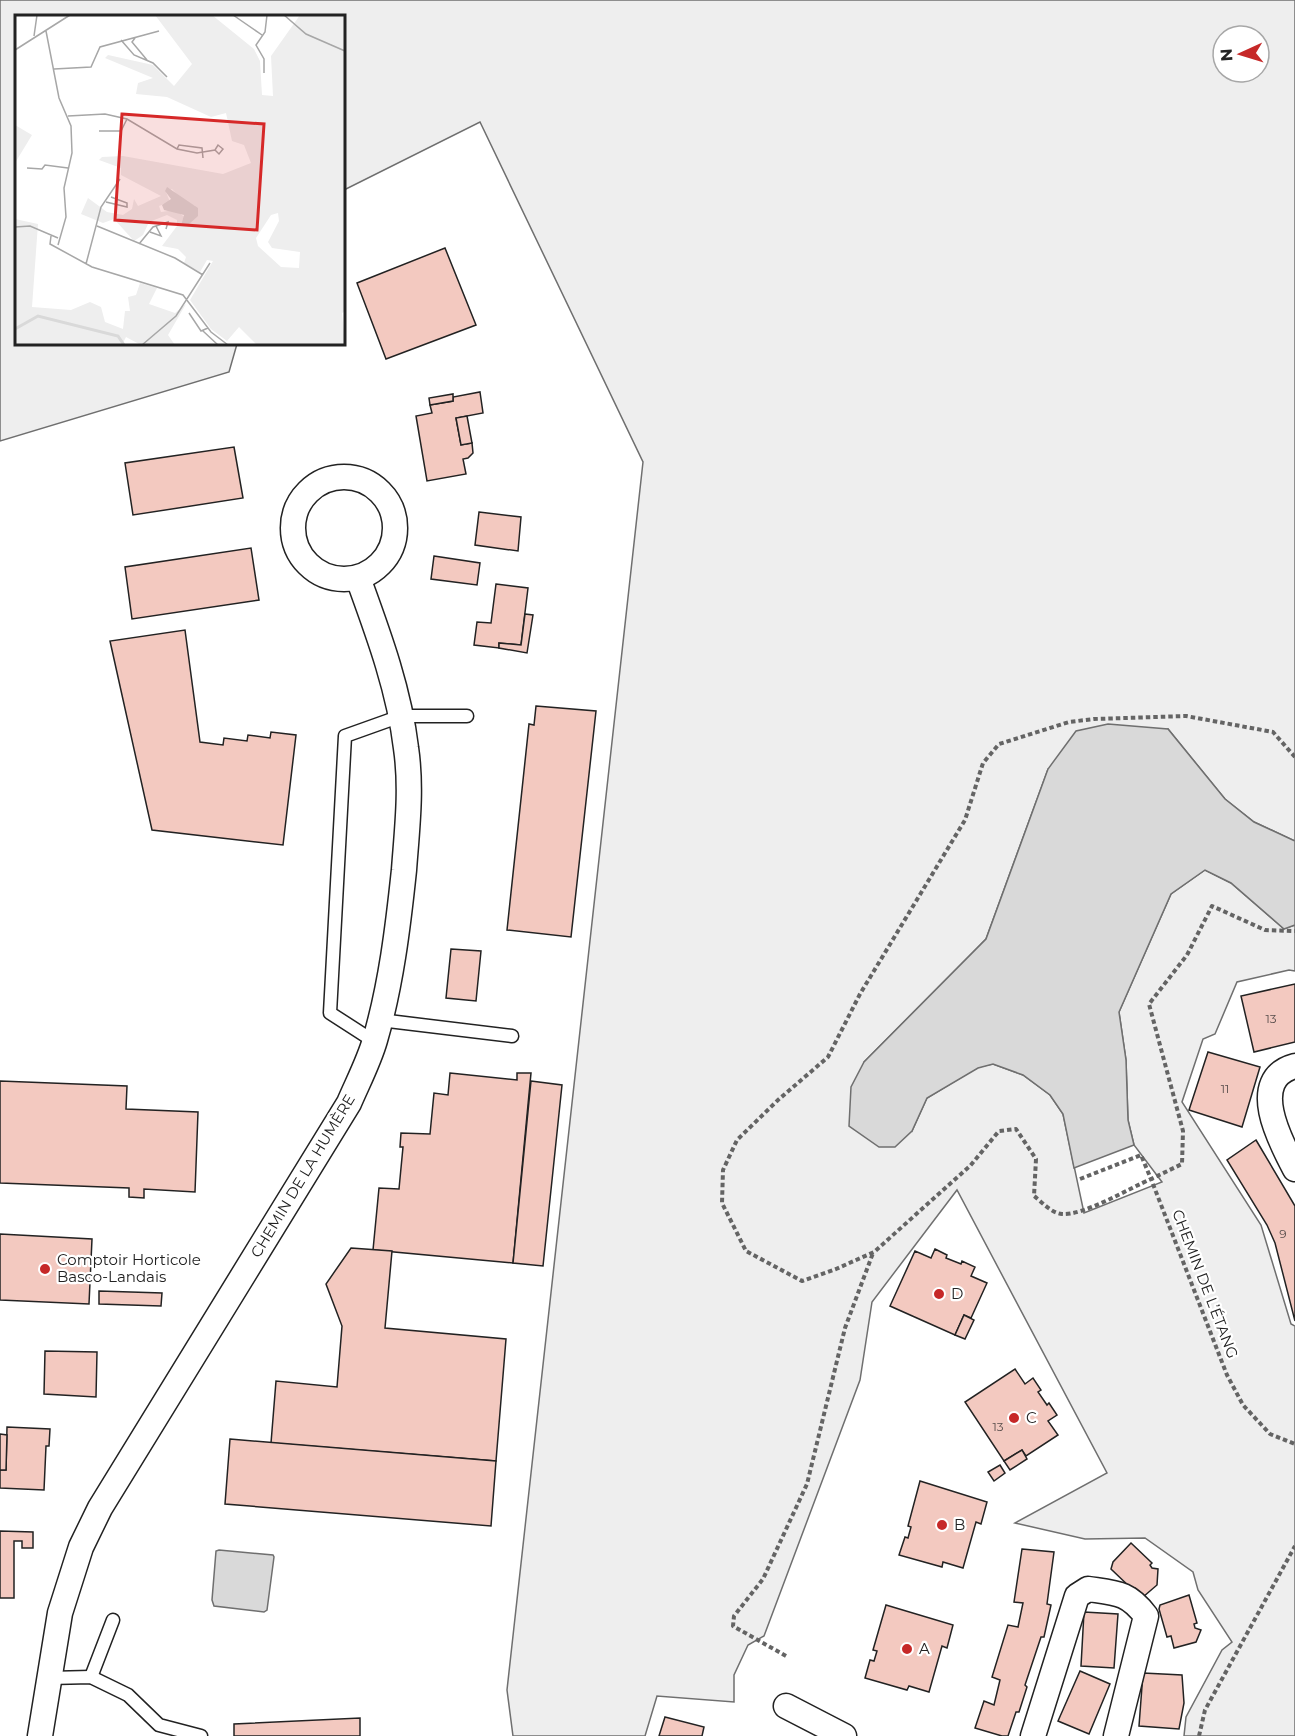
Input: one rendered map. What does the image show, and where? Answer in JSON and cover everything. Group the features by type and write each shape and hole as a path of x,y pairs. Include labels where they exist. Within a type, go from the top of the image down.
{"street":[{"path":"338,476 357,478 376,487 393,509 396,522 394,540 386,558 374,570 358,578 334,578 308,564 295,542 293,532 295,514 303,497 315,485 338,476"},
{"name":"CHEMIN DE LA HUMÈRE","path":"40,1736 60,1613 81,1547 100,1509 338,1123 349,1103 377,1031 394,953 410,789 401,716 389,668 358,578"},
{"path":"1295,1066 1282,1069 1272,1085 1270,1112 1278,1136 1295,1169"},
{"path":"1033,1736 1077,1596 1088,1589 1120,1594 1136,1603 1146,1616 1116,1736"},
{"path":"786,1706 844,1736"}],"lane":[{"path":"467,716 401,716 345,736 330,1013 377,1031 512,1036"},
{"path":"91,1677 113,1620"},
{"path":"49,1678 91,1677 128,1695 159,1725 201,1736"}],"path":[{"path":"1295,757 1273,732 1186,716 1069,722 999,744 983,763 965,820 860,994 828,1058 778,1100 737,1140 723,1170 722,1203 746,1251 802,1281 874,1252 970,1166 999,1131 1016,1130 1036,1159 1034,1196 1054,1212 1063,1214 1082,1211 1182,1164 1183,1131 1149,1004 1187,955 1212,906 1265,930 1295,931"},
{"name":"CHEMIN DE L’ÉTANG","path":"1080,1179 1141,1155 1227,1375 1243,1405 1270,1434 1295,1444"},
{"path":"786,1656 733,1626 734,1616 763,1579 807,1484 844,1328 874,1252"},
{"path":"1199,1736 1205,1710 1295,1546"}],"shaded area":[{"path":"0,0 1295,0 1295,841 1254,822 1225,799 1168,729 1048,769 986,939 864,1062 912,1131 927,1098 978,1067 993,1064 1023,1075 1050,1095 1063,1114 1084,1213 1162,1182 1134,1145 1128,1120 1126,1060 1119,1012 1171,894 1205,870 1231,883 1284,929 1295,925 1295,971 1289,970 1237,982 1215,1034 1203,1039 1182,1102 1261,1225 1291,1324 1295,1326 1295,1736 1184,1736 1186,1717 1222,1650 1232,1642 1198,1590 1193,1572 1145,1538 1085,1539 1015,1523 1107,1473 957,1190 872,1302 860,1380 764,1636 748,1645 734,1675 734,1702 657,1696 645,1736 513,1736 507,1690 643,462 480,122 345,190 345,15 15,15 15,345 237,345 229,372 0,441"},
{"path":"1108,724 1168,729 1225,799 1254,822 1295,841 1295,925 1284,929 1231,883 1205,870 1171,894 1119,1012 1126,1060 1128,1120 1134,1145 1074,1168 1063,1114 1050,1095 1023,1075 993,1064 978,1068 927,1098 912,1131 895,1147 879,1147 849,1126 851,1087 864,1062 986,939 1048,769 1076,731"},
{"path":"216,1551 273,1555 267,1610 264,1612 214,1606 212,1600"}],"building":[{"path":"445,248 476,325 386,359 357,283"},
{"path":"480,392 483,413 456,418 461,445 472,443 473,453 463,459 466,474 427,481 416,416 432,413 430,405 453,401 453,397"},
{"path":"453,394 453,401 430,405 429,398"},
{"path":"467,416 472,443 461,445 456,418"},
{"path":"234,447 243,498 133,515 125,463"},
{"path":"479,512 521,517 518,551 475,545"},
{"path":"251,548 259,600 132,619 125,567"},
{"path":"434,556 480,563 477,585 431,579"},
{"path":"496,584 528,588 521,645 499,643 499,648 474,645 477,622 491,623"},
{"path":"525,614 533,615 527,653 499,648 499,643 521,645"},
{"path":"185,630 200,742 223,745 224,738 247,741 248,735 270,738 271,732 296,735 283,845 152,830 110,641"},
{"path":"536,706 596,711 571,937 507,930 529,724 534,725"},
{"path":"451,949 481,951 476,1001 446,998"},
{"path":"1295,984 1295,1042 1254,1052 1241,996"},
{"path":"1208,1052 1260,1067 1242,1127 1189,1110"},
{"path":"450,1073 517,1080 517,1073 531,1073 513,1263 373,1250 379,1188 399,1189 403,1147 400,1147 401,1133 430,1134 434,1093 448,1095"},
{"path":"0,1081 127,1086 126,1109 198,1112 195,1192 144,1189 144,1198 129,1197 129,1188 0,1183"},
{"path":"531,1081 562,1085 543,1266 513,1263"},
{"path":"1256,1140 1295,1206 1295,1321 1275,1243 1267,1225 1227,1160"},
{"name":"Comptoir Horticole Basco-Landais","path":"0,1234 92,1239 89,1304 0,1300"},
{"path":"351,1248 392,1251 385,1328 506,1339 496,1461 271,1443 276,1381 337,1387 342,1326 326,1284"},
{"name":"D","path":"935,1249 947,1255 946,1258 961,1264 962,1261 975,1267 971,1276 987,1283 971,1318 964,1315 955,1335 890,1306 915,1251 931,1258"},
{"path":"99,1291 162,1293 161,1306 99,1304"},
{"path":"964,1315 974,1320 965,1339 955,1335"},
{"path":"45,1351 97,1352 96,1397 44,1394"},
{"name":"C","path":"1015,1369 1025,1384 1033,1378 1041,1390 1038,1392 1057,1415 1048,1421 1058,1435 1026,1456 1022,1450 1004,1461 965,1402"},
{"path":"7,1427 50,1429 49,1446 46,1446 44,1490 0,1488 0,1470 6,1470"},
{"path":"0,1434 7,1435 6,1470 0,1470"},
{"path":"230,1439 496,1461 491,1526 225,1504"},
{"path":"1022,1450 1027,1459 1010,1470 1004,1461"},
{"path":"1000,1465 1005,1473 994,1481 988,1472"},
{"name":"B","path":"920,1481 987,1502 981,1524 976,1522 963,1568 943,1562 942,1567 899,1555 905,1537 908,1538 911,1527 908,1526"},
{"path":"0,1531 33,1532 33,1548 22,1548 22,1541 14,1541 14,1598 0,1598"},
{"path":"1131,1543 1152,1563 1150,1565 1152,1568 1158,1569 1157,1585 1143,1597 1111,1569 1113,1562"},
{"path":"1022,1549 1054,1552 1047,1604 1051,1605 1044,1637 1041,1637 1025,1685 1027,1687 1019,1712 1016,1712 1008,1736 1002,1736 975,1728 984,1701 994,1705 1000,1680 992,1677 1008,1625 1018,1627 1023,1603 1014,1602"},
{"path":"1189,1595 1197,1623 1194,1624 1195,1628 1201,1630 1196,1642 1174,1648 1171,1636 1167,1637 1159,1609 1160,1605"},
{"name":"A","path":"886,1605 953,1625 947,1648 942,1646 929,1692 909,1686 907,1690 865,1678 870,1660 874,1661 877,1651 873,1650"},
{"path":"1084,1612 1118,1614 1114,1668 1081,1666"},
{"path":"1080,1671 1110,1684 1089,1734 1058,1721"},
{"path":"1143,1673 1182,1675 1184,1703 1179,1729 1139,1726"},
{"path":"665,1717 704,1727 702,1736 659,1736"},
{"path":"360,1718 360,1736 234,1736 234,1724"}],"place":[{"name":"Comptoir Horticole Basco-Landais","path":"45,1269"},
{"name":"D","path":"939,1294"},
{"name":"C","path":"1014,1418"},
{"name":"B","path":"942,1525"},
{"name":"A","path":"907,1649"}]}
